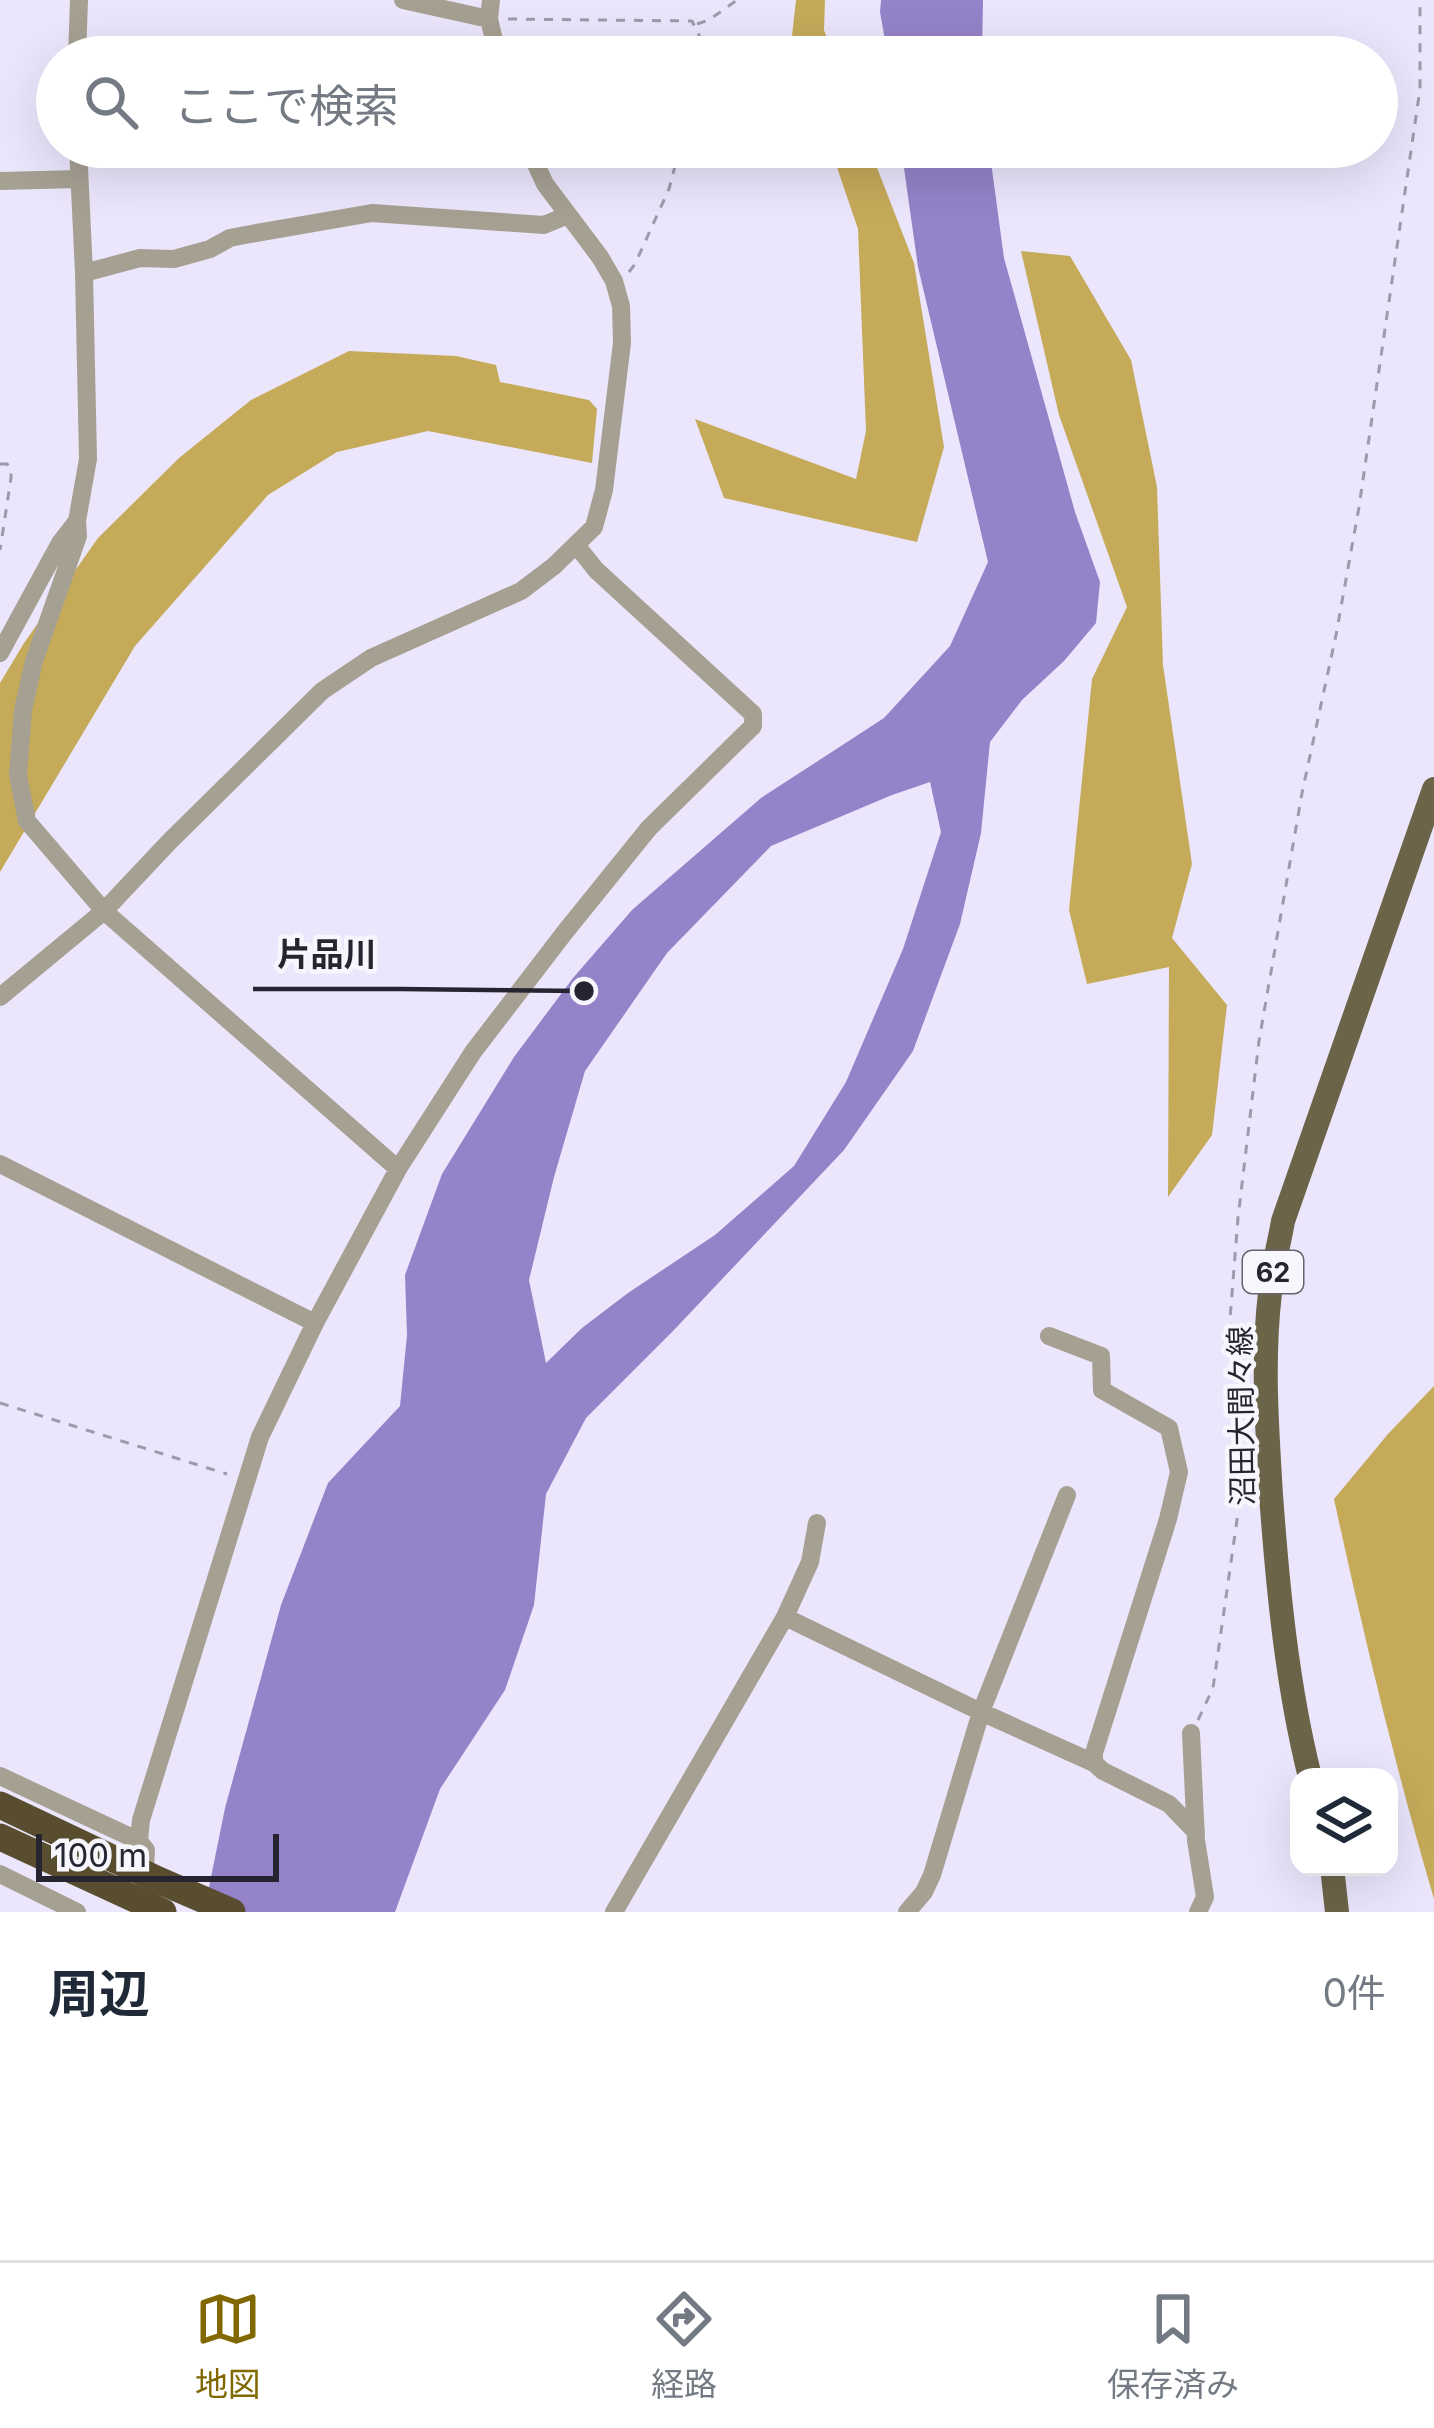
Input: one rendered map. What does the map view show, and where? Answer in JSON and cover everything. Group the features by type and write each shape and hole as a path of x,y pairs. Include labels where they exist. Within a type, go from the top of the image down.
{"highway":[{"path":"0,1805 232,1912"},
{"path":"0,1838 163,1912"}],"main road":[{"name":"沼田大間々線","path":"1308,1768 1276,1561 1266,1419 1270,1291 1283,1221 1434,789"},
{"path":"1333,1876 1337,1912"}],"street":[{"path":"78,36 79,0"},
{"path":"403,0 476,19 490,10"},
{"path":"79,168 88,460 78,536 34,661 23,710 18,775 27,821 104,911 398,1169"},
{"path":"0,997 104,911 322,691 371,658 520,591 594,527 604,490 623,320 614,281 538,168"},
{"path":"0,181 79,179"},
{"path":"84,273 140,258 174,259 230,238 372,213 544,225 568,215"},
{"path":"0,653 77,520"},
{"path":"139,1841 141,1820 260,1437 398,1169 473,1052 565,932 649,828 753,726 753,714 596,570 577,546"},
{"path":"0,1164 315,1323"},
{"path":"1049,1336 1101,1357 1102,1390 1169,1428 1179,1472 1094,1763"},
{"path":"907,1912 932,1875 981,1712 1067,1495"},
{"path":"614,1912 785,1617 810,1562 817,1523"},
{"path":"785,1617 1094,1763 1169,1804 1196,1832"},
{"path":"1191,1732 1205,1897 1198,1912"},
{"path":"0,1775 139,1841 147,1858 141,1912"},
{"path":"0,1874 77,1912"}],"path":[{"path":"490,10 695,24 737,0"},
{"path":"1240,1386 1230,1319 1259,1041 1359,507 1420,89 1420,0"},
{"path":"695,24 698,36"},
{"path":"614,281 635,264 674,168"},
{"path":"0,464 11,469 0,550"},
{"path":"1191,1732 1213,1688 1239,1506 1233,1418 1244,1368 1256,1342 1266,1334"},
{"path":"0,1403 246,1480"}],"shaded area":[{"path":"796,0 825,0 826,36 792,36"},
{"path":"881,0 983,0 982,36 884,36"},
{"path":"837,168 877,168 914,263 944,447 917,542 724,498 695,419 856,479 866,431 858,229"},
{"path":"904,168 992,168 1004,258 1075,512 1100,582 1096,623 1022,700 990,742 981,833 960,924 913,1051 844,1150 586,1418 546,1494 534,1605 505,1690 440,1789 395,1912 204,1912 225,1808 281,1605 328,1483 400,1406 407,1335 405,1275 442,1174 514,1057 632,910 761,798 884,718 950,646 988,562 918,267","holes":["930,782 941,832 903,949 846,1082 794,1166 715,1235 582,1328 546,1363 529,1280 585,1071 667,953 771,846"]},
{"path":"1021,251 1070,256 1131,360 1157,487 1163,665 1192,864 1172,938 1227,1005 1212,1135 1168,1197 1169,967 1087,984 1069,910 1092,679 1127,607 1059,415"},
{"path":"349,351 456,356 496,365 500,382 589,400 597,409 592,463 428,431 337,452 268,495 135,646 0,872 0,683 24,643 98,538 179,458 251,400"},
{"path":"1434,1386 1434,1899 1380,1699 1334,1499"}],"place":[{"name":"片品川","path":"584,991"}]}
